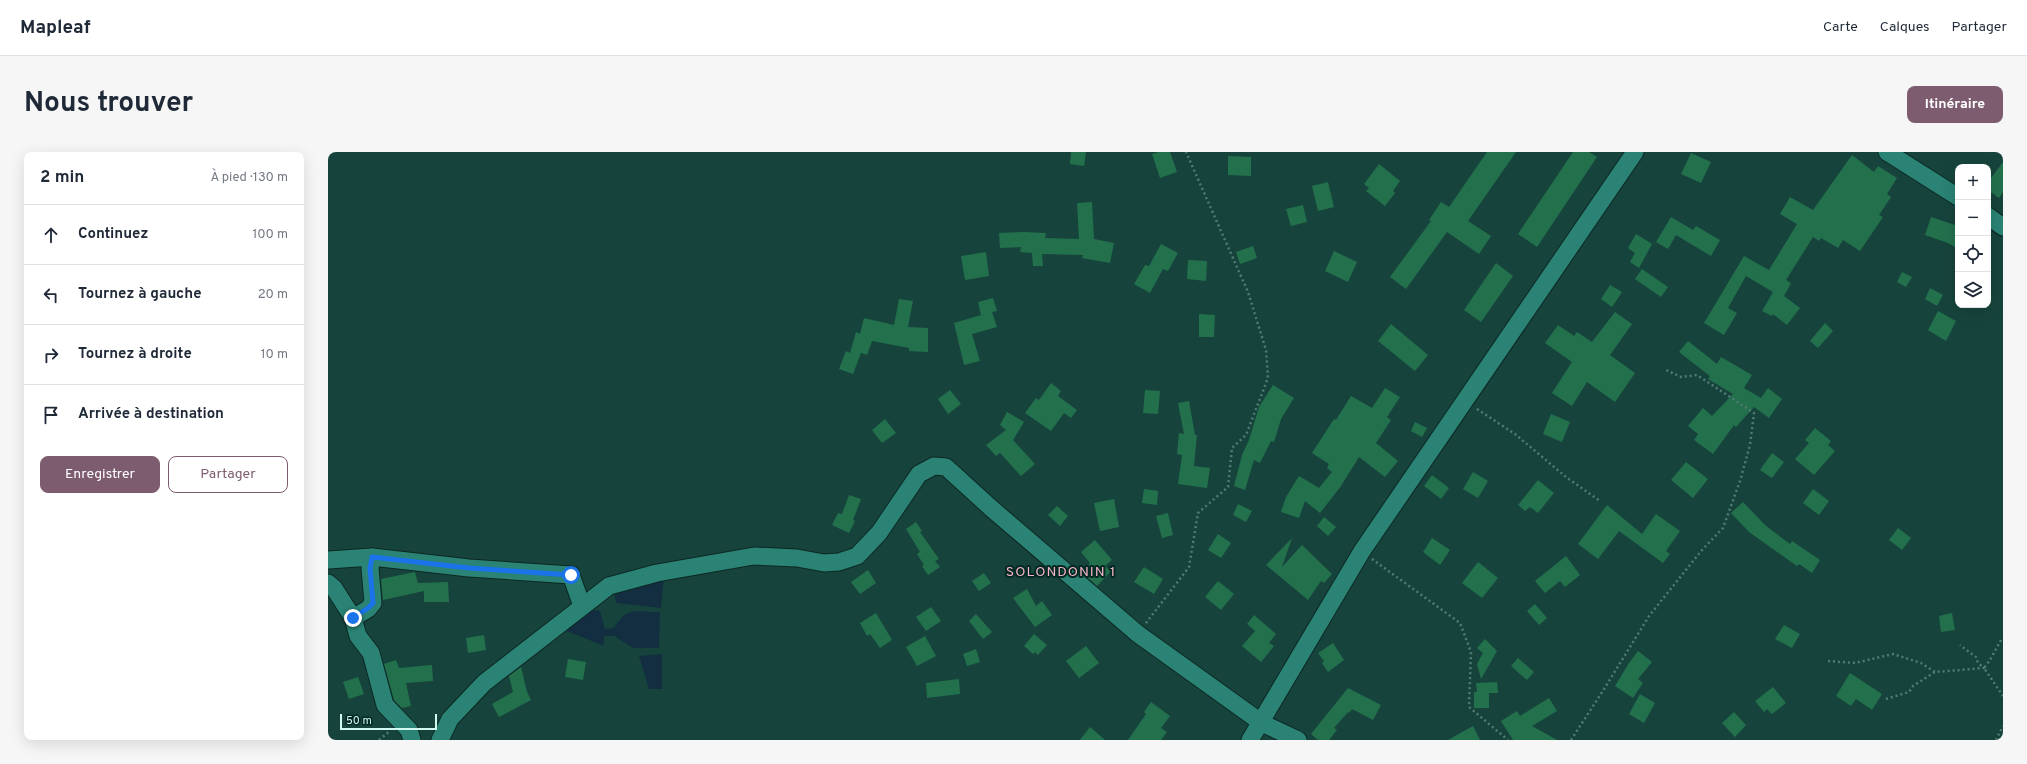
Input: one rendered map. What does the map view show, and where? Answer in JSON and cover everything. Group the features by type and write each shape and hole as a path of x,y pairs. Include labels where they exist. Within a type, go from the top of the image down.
{"street":[{"path":"1250,740 1362,551 1635,152"},
{"path":"1887,152 1955,195"},
{"path":"1991,218 2003,226"},
{"path":"440,740 450,719 484,683 609,586 656,573 754,556 797,558 824,563 840,562 857,556 879,532 919,474 934,466 946,467 991,508 1138,634 1262,722 1298,740"},
{"path":"328,560 372,557 469,568 571,575 582,606"},
{"path":"353,618 373,603 370,568 372,557"},
{"path":"328,583 334,588 353,618 358,636 371,653 384,706 408,730 412,740"}],"path":[{"path":"1138,634 1189,567 1198,513 1228,487 1232,448 1246,435 1268,378 1266,350 1248,292 1186,152"},
{"path":"1571,740 1606,686 1648,616 1702,550 1723,528 1740,481 1750,445 1754,413 1697,375 1681,377 1666,370"},
{"path":"1465,401 1515,434 1566,477 1600,501"},
{"path":"1362,551 1460,623 1471,652 1469,707 1508,740"},
{"path":"1886,699 1909,692 1913,686 1935,672 1984,668 2001,640"},
{"path":"1960,644 1976,657 1978,663 1984,668 2003,696"},
{"path":"1828,661 1855,663 1893,654 1921,663 1935,672"},
{"path":"1996,740 2003,726"}],"water":[{"path":"664,577 661,608 616,603 614,591"},
{"path":"593,610 600,611 605,629 614,628 623,616 628,613 638,611 660,612 659,648 633,648 614,636 604,636 604,646 567,631 568,625"},
{"path":"662,654 662,689 649,689 639,656"}],"building":[{"path":"1071,152 1086,152 1084,166 1070,164"},
{"path":"1159,152 1170,152 1177,172 1160,178 1152,154"},
{"path":"1487,152 1516,152 1468,221 1491,236 1479,254 1447,232 1406,289 1390,277 1431,221 1429,220 1441,202 1449,207"},
{"path":"1573,152 1589,152 1597,157 1537,247 1518,234"},
{"path":"1691,153 1711,162 1701,183 1681,174"},
{"path":"1852,155 1874,172 1878,166 1897,178 1887,194 1891,197 1879,215 1883,217 1860,251 1843,240 1838,248 1821,238 1819,241 1813,237 1786,280 1791,283 1784,296 1800,308 1787,325 1773,314 1772,316 1762,311 1773,292 1746,276 1728,308 1737,313 1724,335 1704,323 1744,256 1769,270 1797,224 1780,214 1790,197 1813,210"},
{"path":"1228,156 1251,157 1251,176 1228,175"},
{"path":"2003,162 2003,192 1999,198 1991,192 1991,178"},
{"path":"1379,164 1400,181 1393,191 1395,193 1385,206 1366,191 1369,188 1364,184"},
{"path":"1328,182 1334,207 1318,211 1312,186"},
{"path":"1092,202 1094,239 1114,243 1110,263 1082,258 1083,255 1042,254 1043,266 1033,266 1032,253 1020,252 1021,247 1000,248 999,233 1046,233 1045,238 1079,239 1077,203"},
{"path":"1303,205 1307,222 1291,226 1286,209"},
{"path":"1671,217 1693,230 1696,226 1720,240 1711,256 1676,235 1668,249 1656,242"},
{"path":"1931,217 1955,225 1955,247 1948,243 1925,235"},
{"path":"1636,234 1652,244 1639,268 1630,262 1635,253 1628,248"},
{"path":"1161,244 1178,253 1168,271 1163,269 1150,293 1134,284 1145,265 1149,266"},
{"path":"1253,246 1257,258 1240,264 1236,252"},
{"path":"1334,251 1357,262 1348,282 1325,271"},
{"path":"986,252 989,276 965,280 961,256"},
{"path":"1188,260 1207,261 1206,281 1187,279"},
{"path":"1496,263 1513,276 1481,322 1464,310"},
{"path":"1642,269 1668,287 1661,297 1635,279"},
{"path":"1902,272 1912,277 1906,287 1897,282"},
{"path":"1610,285 1622,292 1612,307 1601,299"},
{"path":"1930,288 1943,295 1937,306 1925,299"},
{"path":"993,298 997,311 992,312 997,327 972,334 980,361 964,365 954,323 981,315 978,302"},
{"path":"899,299 913,301 908,327 928,328 928,352 909,351 909,348 872,341 867,355 861,353 853,374 839,369 846,351 850,353 856,332 860,334 864,318 894,325"},
{"path":"1938,311 1956,321 1946,341 1928,330"},
{"path":"1615,312 1632,324 1610,355 1635,373 1615,402 1587,382 1572,406 1552,393 1572,362 1545,343 1558,325 1574,336 1577,332 1592,342"},
{"path":"1199,314 1215,315 1214,337 1199,337"},
{"path":"1825,323 1833,331 1818,348 1810,341"},
{"path":"1391,324 1428,355 1415,371 1378,341"},
{"path":"1688,341 1717,364 1721,357 1752,375 1744,388 1761,398 1768,388 1782,399 1769,418 1754,407 1736,427 1734,425 1713,454 1694,440 1698,434 1688,426 1703,408 1712,416 1733,394 1708,379 1710,376 1679,352"},
{"path":"1051,383 1061,391 1058,396 1077,410 1071,418 1064,413 1051,431 1025,413 1036,398 1039,400"},
{"path":"1273,385 1294,398 1281,419 1274,442 1271,441 1260,463 1254,460 1245,490 1234,486 1242,455 1249,440 1259,407"},
{"path":"1385,388 1400,397 1387,417 1391,420 1376,443 1398,461 1385,477 1359,457 1341,486 1320,513 1305,501 1299,518 1281,512 1286,497 1299,476 1319,488 1332,472 1327,468 1329,464 1312,453 1351,396 1372,408"},
{"path":"950,390 961,404 948,414 938,399"},
{"path":"1145,390 1160,391 1158,414 1143,413"},
{"path":"1189,401 1195,435 1197,435 1194,466 1210,468 1207,488 1178,484 1182,455 1177,454 1179,433 1184,434 1178,403"},
{"path":"1007,412 1024,422 1013,440 1035,464 1021,476 1000,453 996,456 986,445 1006,430 1000,425"},
{"path":"1551,414 1570,422 1562,442 1543,434"},
{"path":"885,419 896,433 882,443 872,430"},
{"path":"1415,422 1427,428 1422,437 1411,431"},
{"path":"1815,428 1831,441 1828,445 1835,451 1814,475 1795,459 1809,443 1805,440"},
{"path":"1772,453 1784,462 1772,478 1760,470"},
{"path":"1686,462 1708,479 1693,498 1671,480"},
{"path":"1473,472 1488,481 1478,498 1463,489"},
{"path":"1432,475 1449,488 1441,499 1424,486"},
{"path":"1538,480 1554,493 1538,513 1530,507 1525,511 1518,505"},
{"path":"1144,489 1158,491 1157,505 1142,503"},
{"path":"1813,489 1829,501 1819,515 1803,503"},
{"path":"849,495 861,499 853,520 855,521 849,533 832,525 838,513 842,514"},
{"path":"1114,499 1119,527 1100,531 1094,503"},
{"path":"1743,502 1765,525 1790,544 1792,541 1820,560 1812,573 1799,564 1797,566 1749,532 1731,513"},
{"path":"1238,504 1252,511 1246,522 1233,515"},
{"path":"1607,505 1642,534 1656,514 1680,531 1666,551 1670,554 1663,563 1619,531 1598,559 1578,544"},
{"path":"1057,506 1068,516 1060,526 1048,515"},
{"path":"1168,513 1173,535 1162,538 1156,516"},
{"path":"1324,517 1336,527 1328,536 1317,526"},
{"path":"916,522 922,531 920,532 939,559 935,561 940,567 928,575 917,554 920,552 906,529"},
{"path":"1898,528 1911,538 1902,550 1889,540"},
{"path":"1218,534 1231,543 1221,558 1208,550"},
{"path":"1292,538 1282,567 1302,545 1332,574 1324,583 1321,581 1308,600 1266,565"},
{"path":"1432,538 1450,550 1440,565 1423,552"},
{"path":"1095,540 1112,560 1105,566 1111,571 1097,586 1082,573 1090,563 1081,552"},
{"path":"1566,556 1580,575 1565,587 1560,581 1545,593 1535,581"},
{"path":"1478,562 1498,578 1482,598 1462,583"},
{"path":"1144,567 1163,579 1154,594 1134,582"},
{"path":"868,570 876,583 860,594 851,582"},
{"path":"415,572 418,583 448,582 449,602 424,602 424,591 383,600 381,579"},
{"path":"984,573 991,583 979,591 972,581"},
{"path":"1218,581 1234,594 1221,610 1205,597"},
{"path":"1027,589 1036,606 1042,601 1052,615 1035,627 1013,598"},
{"path":"1535,604 1547,618 1539,625 1527,611"},
{"path":"931,607 941,621 926,631 916,617"},
{"path":"876,613 892,640 880,648 870,634 867,636 860,623"},
{"path":"1952,613 1955,630 1941,632 1939,616"},
{"path":"976,614 992,632 983,639 969,621"},
{"path":"1254,615 1276,634 1269,643 1274,646 1261,662 1242,646 1255,631 1247,624"},
{"path":"1784,625 1800,634 1792,648 1775,639"},
{"path":"1034,634 1047,645 1038,655 1035,652 1033,654 1024,646"},
{"path":"484,635 486,650 468,653 466,638"},
{"path":"925,636 936,656 917,666 906,647"},
{"path":"1485,639 1497,651 1481,679 1477,664 1483,653 1477,648"},
{"path":"1333,643 1344,660 1328,672 1322,663 1324,661 1318,653"},
{"path":"1086,646 1099,663 1079,678 1066,661"},
{"path":"976,649 980,662 967,666 963,654"},
{"path":"1638,651 1652,662 1638,679 1643,683 1633,698 1615,686"},
{"path":"1518,658 1534,672 1527,680 1511,666"},
{"path":"568,659 586,662 583,680 565,677"},
{"path":"396,660 399,668 432,665 433,681 406,683 411,706 402,708 394,700 384,664"},
{"path":"521,667 527,692 531,700 499,717 492,704 513,692 509,676"},
{"path":"1850,673 1882,694 1872,710 1856,699 1851,706 1836,696"},
{"path":"358,677 364,694 349,699 343,682"},
{"path":"959,679 960,694 927,698 926,683"},
{"path":"1497,682 1498,693 1489,693 1489,708 1474,708 1474,692 1477,692 1476,683"},
{"path":"1773,687 1786,703 1772,714 1767,709 1764,712 1755,701"},
{"path":"1348,688 1381,705 1373,720 1352,709 1334,728 1337,730 1329,740 1318,740 1311,734"},
{"path":"1640,694 1655,703 1644,723 1629,714"},
{"path":"1549,698 1557,711 1532,726 1557,740 1513,740 1501,721 1517,711 1520,716"},
{"path":"1151,702 1170,716 1161,728 1167,732 1161,740 1128,740 1146,714 1144,712"},
{"path":"1734,712 1746,725 1735,737 1722,723"},
{"path":"1473,726 1480,740 1448,740"},
{"path":"1090,727 1105,740 1080,740"}],"district":[{"name":"SOLONDONIN 1","path":"1061,572"}],"route":[{"path":"353,618 373,603 374,595 370,579 372,557 469,568 571,575"}]}
